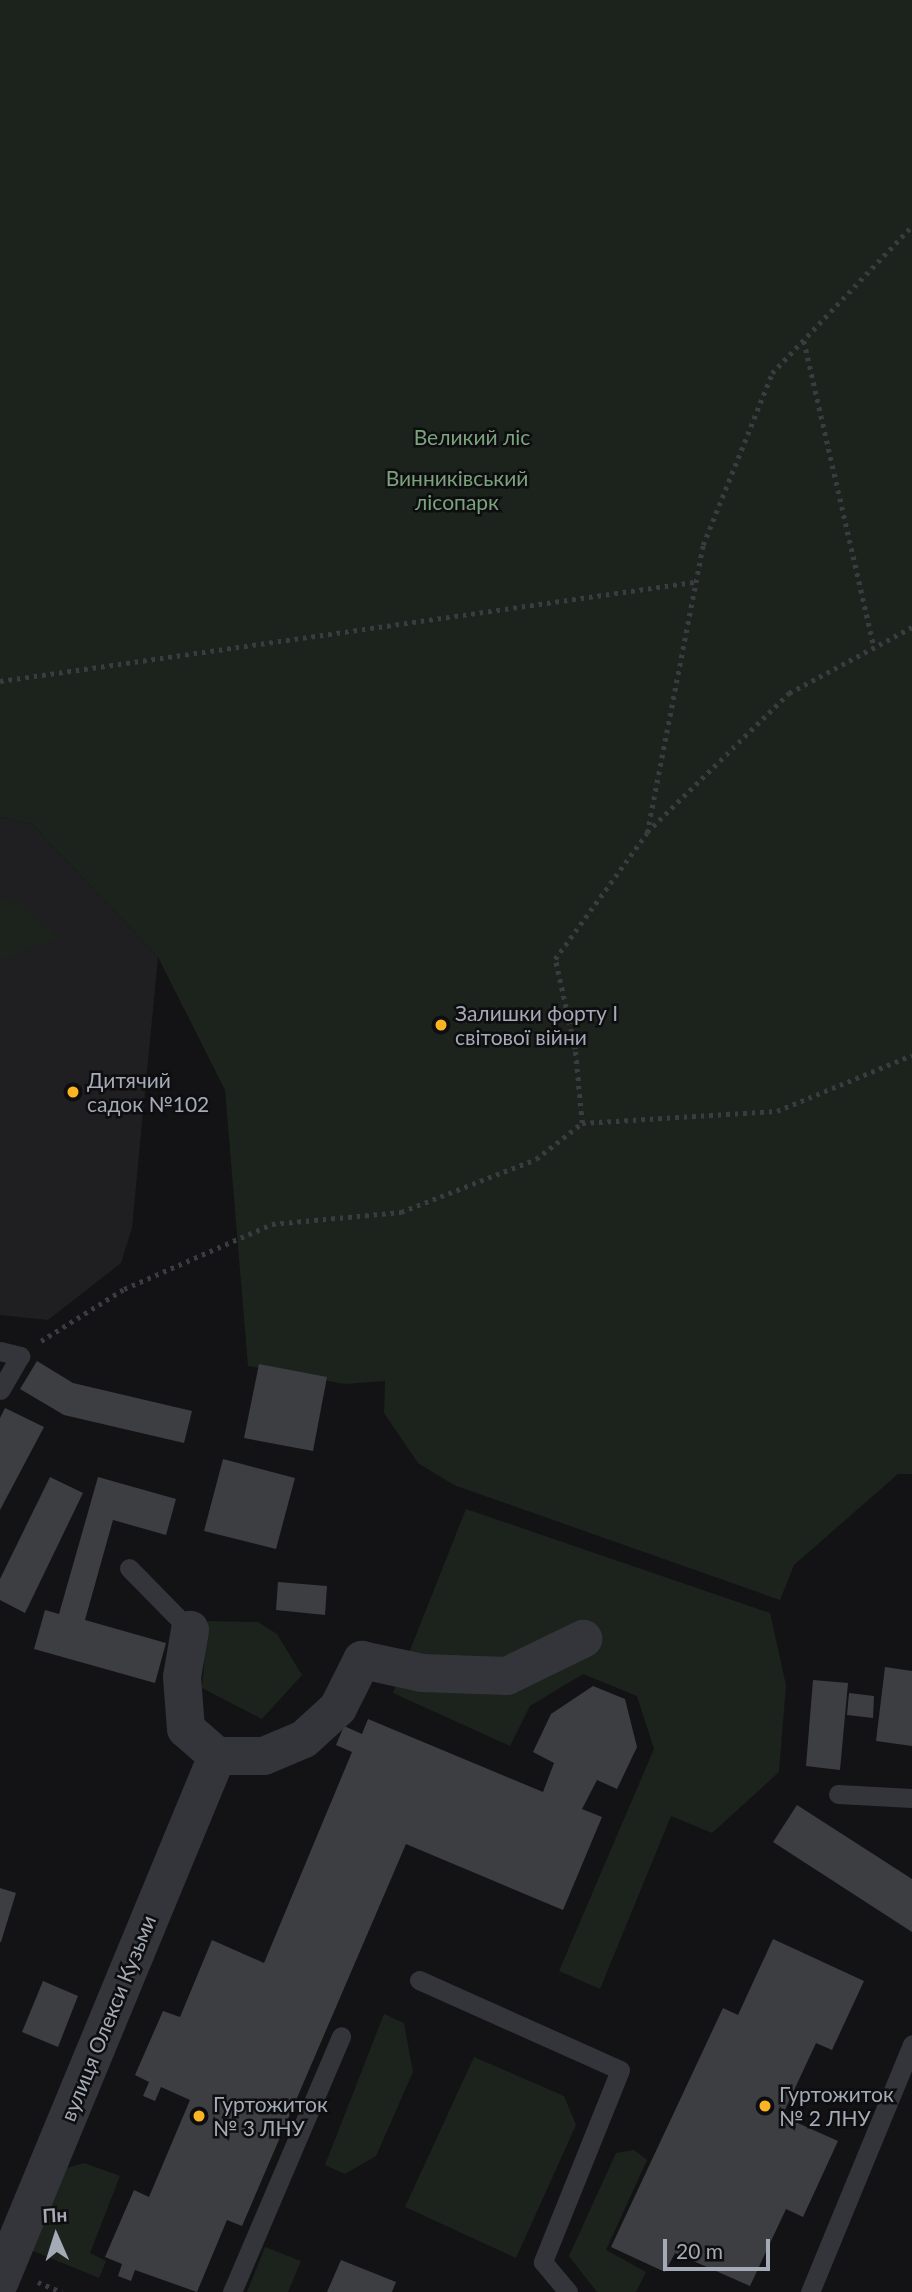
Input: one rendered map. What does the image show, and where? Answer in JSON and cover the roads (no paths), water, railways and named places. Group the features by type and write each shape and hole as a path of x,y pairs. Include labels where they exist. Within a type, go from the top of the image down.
{"street":[{"path":"190,1630 182,1677 186,1729 217,1756 264,1756 304,1739 338,1708 362,1660 422,1672 507,1676 583,1639"},
{"name":"вулиця Олекси Кузьми","path":"0,2281 217,1756"}],"lane":[{"path":"0,1351 20,1356 0,1390"},
{"path":"129,1567 190,1630"},
{"path":"838,1794 912,1798"},
{"path":"419,1980 620,2070 543,2262 568,2292"},
{"path":"232,2292 341,2036"},
{"path":"810,2292 912,2044"}],"place":[{"name":"Залишки форту І світової війни","path":"441,1025"},
{"name":"Дитячий садок №102","path":"73,1092"},
{"name":"Гуртожиток № 2 ЛНУ","path":"765,2106"},
{"name":"Гуртожиток № 3 ЛНУ","path":"199,2116"}],"park label":[{"name":"Великий ліс","path":"472,437"},
{"name":"Винниківський лісопарк","path":"457,490"}]}
